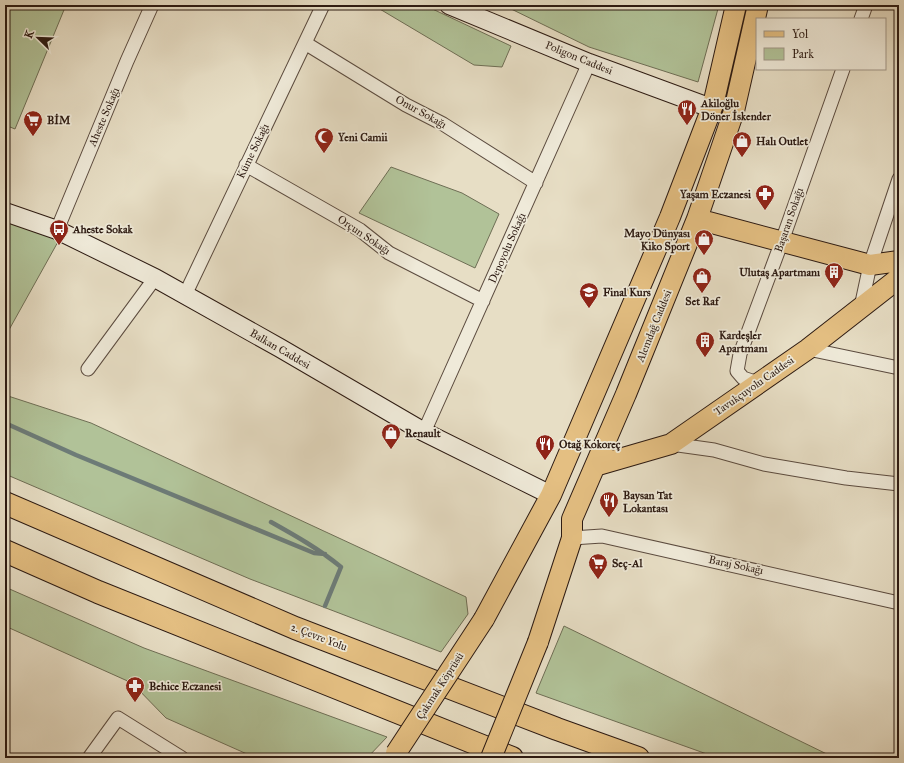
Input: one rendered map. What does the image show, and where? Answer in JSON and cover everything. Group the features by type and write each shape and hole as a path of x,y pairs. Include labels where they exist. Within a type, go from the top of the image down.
{"highway":[{"name":"2. Çevre Yolu","path":"5,503 296,628 557,729 638,758"},
{"path":"5,551 106,595 512,758"}],"main road":[{"path":"552,495 667,224 712,108 736,5"},
{"name":"Alemdağ Caddesi","path":"490,758 538,642 572,538 572,519 639,362 697,219 734,111 758,5"},
{"path":"697,219 870,265 899,261"},
{"name":"Tavukçuyolu Caddesi","path":"595,466 671,444 808,349 899,278"},
{"name":"Çakmak Köprüsü","path":"394,756 484,619 552,495"}],"street":[{"name":"Aheste Sokağı","path":"58,230 127,61 152,5"},
{"name":"Poligon Caddesi","path":"448,5 589,63 712,108"},
{"path":"861,18 866,5"},
{"name":"Küme Sokağı","path":"185,295 322,7"},
{"name":"Onur Sokağı","path":"304,43 406,105 443,124 536,183"},
{"name":"Depoyolu Sokağı","path":"424,432 589,63"},
{"name":"Başaran Sokağı","path":"758,383 743,378 737,371 740,354 843,70"},
{"name":"Orçun Sokağı","path":"246,165 360,230 389,253 483,301"},
{"path":"861,307 870,265 899,178"},
{"name":"Balkan Caddesi","path":"5,212 58,230 155,278 287,352 424,432 552,495"},
{"path":"88,369 155,278"},
{"path":"808,349 899,368"},
{"path":"671,444 714,450 764,464 846,478 899,484"},
{"name":"Baraj Sokağı","path":"572,538 602,536 899,603"},
{"path":"89,758 118,718 182,758"}],"green space":[{"path":"5,5 66,5 15,129 5,125"},
{"path":"373,5 424,5 511,46 502,67 474,65"},
{"path":"503,5 719,5 698,82 589,47"},
{"path":"391,167 462,193 499,214 475,268 359,213"},
{"path":"5,218 59,240 5,337"},
{"path":"5,395 91,423 466,597 468,614 441,652 250,579 5,474"},
{"path":"5,587 144,648 387,737 367,758 256,758 166,718 132,683 5,626"},
{"path":"564,626 835,758 718,758 536,693"}],"waterway":[{"path":"5,423 76,455 314,553 325,554"},
{"path":"271,522 316,549 341,567 325,606"}],"place":[{"name":"Akiloğlu Döner İskender","path":"687,126"},
{"name":"BİM","path":"33,137"},
{"name":"Yeni Camii","path":"324,154"},
{"name":"Halı Outlet","path":"742,158"},
{"name":"Yaşam Eczanesi","path":"765,211"},
{"name":"Aheste Sokak","path":"59,246"},
{"name":"Mayo Dünyası Kiko Sport","path":"704,256"},
{"name":"Ulutaş Apartmanı","path":"834,289"},
{"name":"Set Raf","path":"702,294"},
{"name":"Final Kurs","path":"589,309"},
{"name":"Kardeşler Apartmanı","path":"705,358"},
{"name":"Renault","path":"391,450"},
{"name":"Otağ Kokoreç","path":"545,461"},
{"name":"Baysan Tat Lokantası","path":"609,518"},
{"name":"Seç-Al","path":"598,580"},
{"name":"Behice Eczanesi","path":"135,703"}]}
